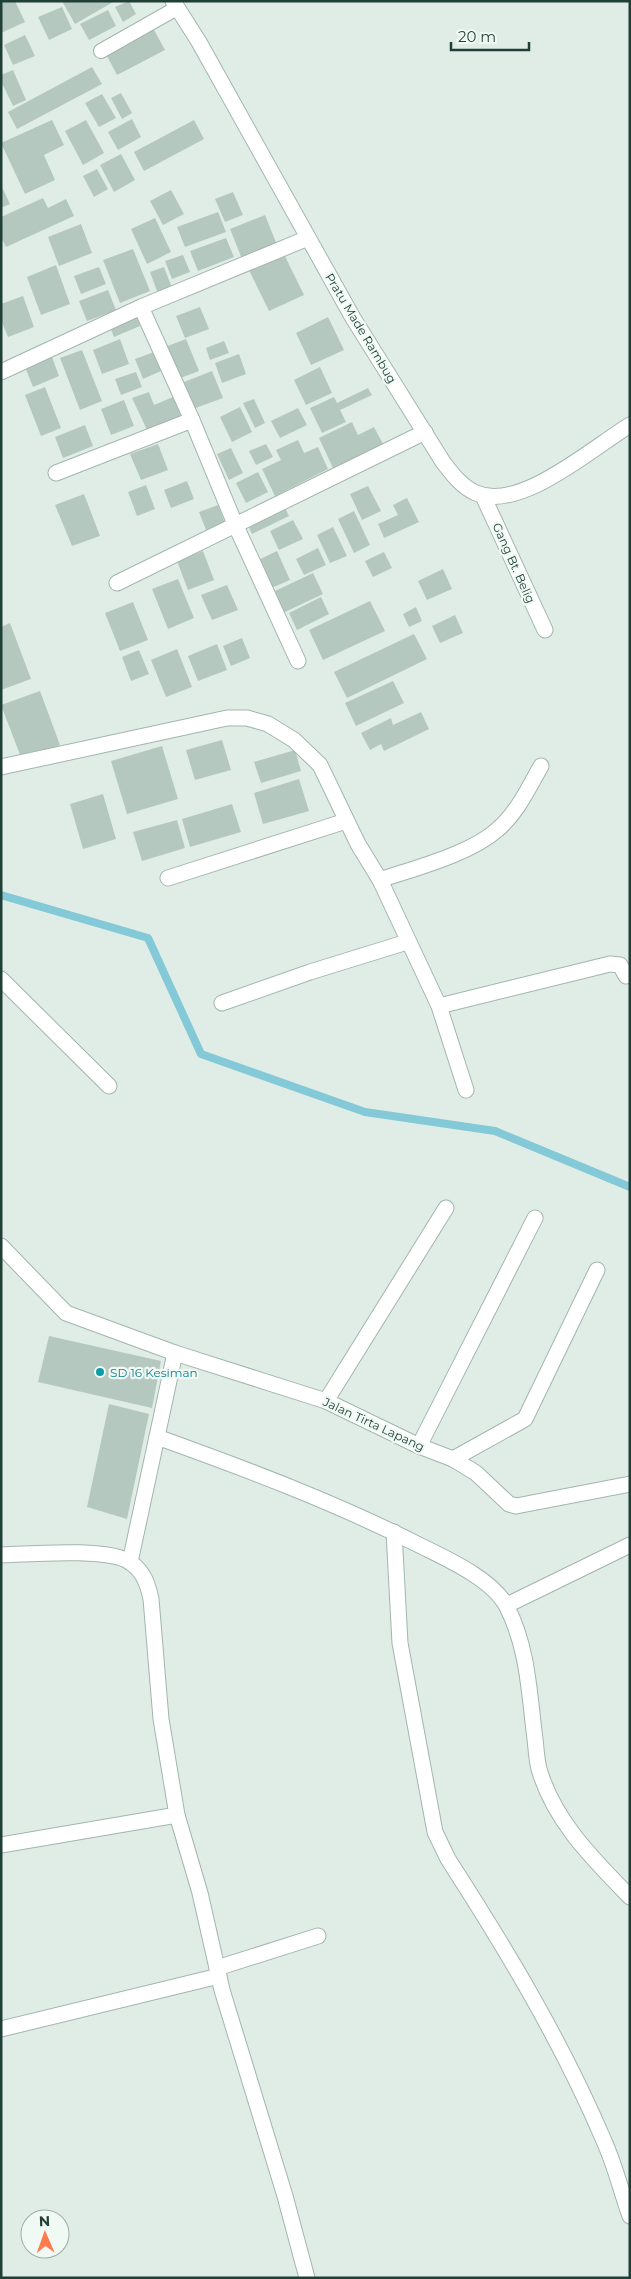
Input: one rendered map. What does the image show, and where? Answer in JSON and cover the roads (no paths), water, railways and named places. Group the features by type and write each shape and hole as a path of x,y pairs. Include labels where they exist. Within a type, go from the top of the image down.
{"street":[{"name":"Pratu Made Rambug","path":"175,5 199,42 353,318 424,432 443,462 456,478 474,493 483,496"},
{"path":"1,372 141,307 308,238"},
{"path":"141,307 192,420 235,524 298,661"},
{"path":"56,473 120,450 192,420"},
{"path":"483,496 514,495 542,483 630,425"},
{"path":"117,583 424,432"},
{"name":"Gang Bt. Belig","path":"483,496 545,630"},
{"path":"1,767 226,718 247,718 268,724 294,740 320,764 346,821 380,880 407,942 439,1006 466,1090"},
{"path":"380,880 465,850 484,841 498,830 518,807 541,766"},
{"path":"168,878 346,821"},
{"path":"222,1004 310,972 407,942"},
{"path":"439,1006 610,964 620,965 626,976"},
{"path":"1,979 109,1086"},
{"path":"326,1401 446,1208"},
{"path":"419,1446 535,1218"},
{"name":"Jalan Tirta Lapang","path":"1,1246 66,1312 175,1353 326,1401 419,1446 453,1459 476,1473 509,1504 516,1506 630,1484"},
{"path":"453,1459 525,1419 596,1270"},
{"path":"130,1562 175,1353"},
{"path":"157,1436 274,1480 394,1532 462,1567 489,1586 507,1605 524,1652 538,1767 546,1788 579,1844 630,1897"},
{"path":"394,1532 400,1644 436,1832 448,1859 543,2017 586,2100 605,2143 630,2216"},
{"path":"507,1605 630,1544"},
{"path":"1,1555 52,1552 112,1556 130,1562 141,1572 151,1600 155,1668 161,1719 177,1815 200,1893 218,1972 307,2278"},
{"path":"1,1845 177,1815"},
{"path":"1,2029 218,1972 318,1936"}],"lane":[{"path":"101,51 175,5"}],"waterway":[{"path":"1,895 148,938 201,1054 365,1112 495,1131 630,1187"}],"place":[{"name":"SD 16 Kesiman","path":"100,1372"}]}
